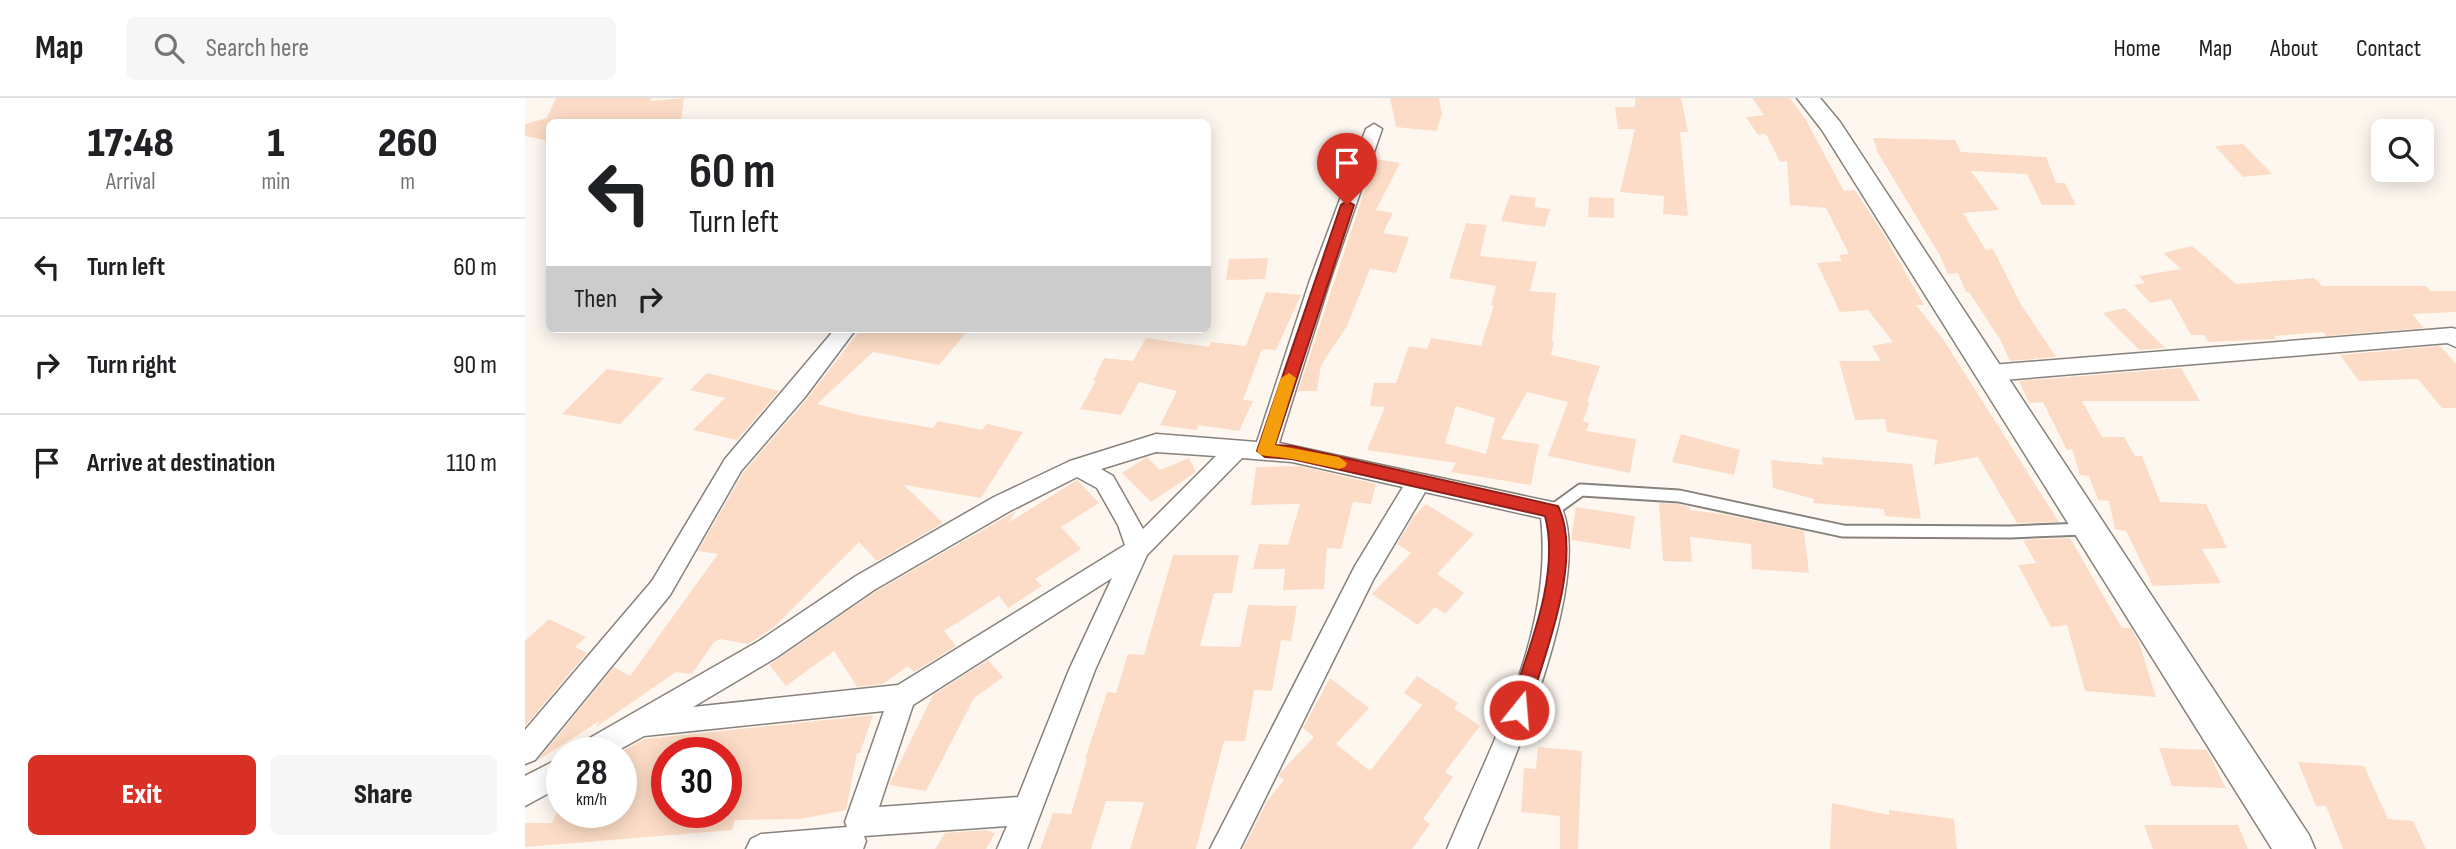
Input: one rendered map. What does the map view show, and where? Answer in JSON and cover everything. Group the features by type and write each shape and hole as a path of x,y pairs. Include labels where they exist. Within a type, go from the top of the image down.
{"main road":[{"path":"1808,98 1832,127 2295,849"}],"street":[{"path":"1265,451 1374,130"},
{"path":"525,751 661,588 733,465 843,333"},
{"path":"1991,373 2452,335 2456,340"},
{"path":"617,737 768,649 865,583 1002,504 1078,467 1156,443 1292,453 1552,511 1557,531 1555,590 1519,710 1462,849"},
{"path":"638,725 902,697 1137,549 1237,449"},
{"path":"1012,849 1082,670 1137,549 1129,523 1104,482 1078,467"},
{"path":"1225,849 1364,573 1419,481"},
{"path":"853,837 902,697"},
{"path":"525,792 546,780"},
{"path":"761,849 1026,811"}],"lane":[{"path":"1552,511 1581,490 1679,496 1843,531 2010,532 2090,528"}],"building":[{"path":"556,98 651,98 651,101 684,98 681,119 546,119 546,140 525,136 525,124 547,118"},
{"path":"1390,98 1439,98 1442,114 1436,131 1396,127"},
{"path":"1635,98 1681,98 1688,132 1680,132 1688,216 1663,214 1664,196 1620,192 1635,129 1618,129 1615,107 1635,107"},
{"path":"1752,98 1790,98 1806,120 1844,191 1855,190 1883,233 1924,305 1916,305 1943,339 2059,522 2017,523 1978,457 1934,465 1937,440 1887,432 1885,419 1855,420 1839,361 1881,361 1872,346 1893,342 1868,310 1840,312 1817,263 1842,261 1839,255 1849,254 1826,208 1790,205 1787,161 1780,162 1766,134 1758,135 1746,117 1764,115"},
{"path":"1873,138 1955,140 1961,152 2046,157 2056,183 2065,183 2076,205 2042,205 2027,174 1971,171 1999,210 1963,213 1986,250 1993,249 2020,303 2056,357 2010,361 2001,341 1969,292 1966,292 1958,273 1948,274 1939,254 1878,153"},
{"path":"2243,144 2272,174 2243,177 2215,146"},
{"path":"1375,159 1400,163 1376,210 1393,213 1383,233 1409,237 1396,273 1370,269 1347,326 1321,365 1317,391 1298,391"},
{"path":"1510,195 1536,198 1534,207 1550,209 1545,227 1501,221"},
{"path":"1589,197 1614,198 1614,218 1588,217"},
{"path":"1466,223 1487,225 1480,256 1537,262 1530,291 1556,293 1551,355 1600,366 1583,421 1589,423 1586,431 1636,439 1630,473 1548,456 1568,402 1527,392 1501,439 1539,444 1531,485 1451,472 1456,463 1367,450 1385,407 1370,406 1374,383 1396,383 1409,346 1427,349 1431,338 1481,346 1494,305 1491,305 1496,286 1449,278","holes":["1456,406 1495,418 1486,454 1445,443"]},
{"path":"2192,246 2236,284 2314,278 2322,286 2426,286 2430,291 2456,291 2456,312 2412,314 2424,328 2326,336 2323,332 2274,336 2277,339 2208,342 2204,335 2191,335 2171,299 2150,303 2134,285 2145,283 2139,276 2181,269 2163,253"},
{"path":"1268,258 1265,279 1226,280 1229,259"},
{"path":"1266,292 1301,295 1276,350 1262,349 1243,400 1253,401 1239,431 1198,425 1196,430 1160,425 1177,391 1139,382 1121,415 1080,409 1096,381 1093,381 1104,358 1133,361 1146,338 1209,347 1211,342 1246,346"},
{"path":"2125,308 2165,348 2139,350 2103,313"},
{"path":"858,333 966,333 939,365 873,352 817,404 858,415 933,428 938,421 982,430 987,424 1023,432 981,498 904,485 943,523 877,561 859,542 773,628 748,644 720,639 714,642 692,674 676,672 596,727 599,721 574,737 557,737 614,667 630,676 718,554 698,551 743,473 807,399"},
{"path":"2440,346 2456,364 2456,408 2442,408 2418,379 2359,381 2340,355"},
{"path":"2181,368 2200,401 2082,401 2102,437 2124,437 2135,456 2142,456 2160,502 2206,504 2227,548 2202,549 2221,583 2153,586 2126,531 2115,529 2109,501 2098,500 2089,476 2080,475 2072,449 2067,450 2043,402 2029,403 2019,381"},
{"path":"607,369 664,378 620,424 562,414"},
{"path":"707,373 779,391 737,440 693,430 725,398 690,390"},
{"path":"1681,434 1740,450 1734,475 1672,462"},
{"path":"1147,457 1160,470 1189,458 1196,472 1151,502 1122,473"},
{"path":"1822,457 1912,464 1921,519 1885,516 1884,509 1813,503 1814,499 1773,488 1771,460 1823,465"},
{"path":"1299,466 1376,484 1371,504 1353,502 1341,549 1327,548 1324,589 1283,590 1285,569 1253,569 1259,544 1288,545 1300,504 1251,505 1256,467"},
{"path":"1077,480 1099,503 1061,527 1081,549 1035,579 1042,586 1008,608 999,596 944,631 956,646 914,672 908,666 883,684 857,687 834,651 786,686 769,665 875,592 1016,511 1008,523"},
{"path":"1659,503 1678,504 1690,507 1689,510 1804,531 1809,573 1752,569 1751,544 1690,537 1692,562 1663,561"},
{"path":"1426,504 1474,534 1437,574 1464,593 1445,614 1435,607 1418,625 1372,594 1411,553 1397,544 1414,516"},
{"path":"1576,507 1635,516 1630,549 1571,540"},
{"path":"2070,538 2122,628 2131,628 2139,642 2156,697 2085,691 2067,625 2051,627 2018,565 2036,563 2023,540"},
{"path":"1173,555 1239,555 1232,593 1214,593 1200,646 1240,647 1248,605 1297,606 1291,641 1281,640 1272,691 1254,690 1245,741 1224,741 1196,849 1130,849 1144,802 1106,801 1091,849 1040,849 1053,813 1071,814 1085,759 1107,692 1116,693 1128,654 1144,655"},
{"path":"549,619 586,637 575,647 587,653 525,726 525,641"},
{"path":"988,660 1003,677 974,698 926,791 889,785 933,695"},
{"path":"1417,676 1458,703 1454,708 1480,726 1445,772 1453,777 1423,819 1430,824 1412,849 1243,849 1267,801 1284,780 1279,776 1280,773 1314,737 1303,728 1330,678 1369,708 1336,744 1370,771 1422,705 1404,693"},
{"path":"873,715 860,753 857,753 846,810 801,819 742,820 742,737 664,737"},
{"path":"651,738 651,828 732,830 525,847 525,823 546,823 546,828 637,828 637,743"},
{"path":"1538,747 1582,751 1578,849 1560,849 1560,816 1521,812 1524,768 1536,769"},
{"path":"2159,748 2207,750 2226,788 2172,786"},
{"path":"2298,762 2364,766 2388,819 2413,821 2426,849 2343,849 2326,806 2316,806"},
{"path":"1832,803 1889,815 1889,810 1954,819 1957,849 1830,849"},
{"path":"2144,825 2238,825 2248,849 2153,849"},
{"path":"986,830 995,833 986,849 935,849 945,833"}],"slow traffic":[{"path":"1289,378 1265,451 1292,453 1339,463"}],"route":[{"path":"1347,205 1265,451 1292,453 1552,511 1557,531 1555,590 1519,710"}]}
